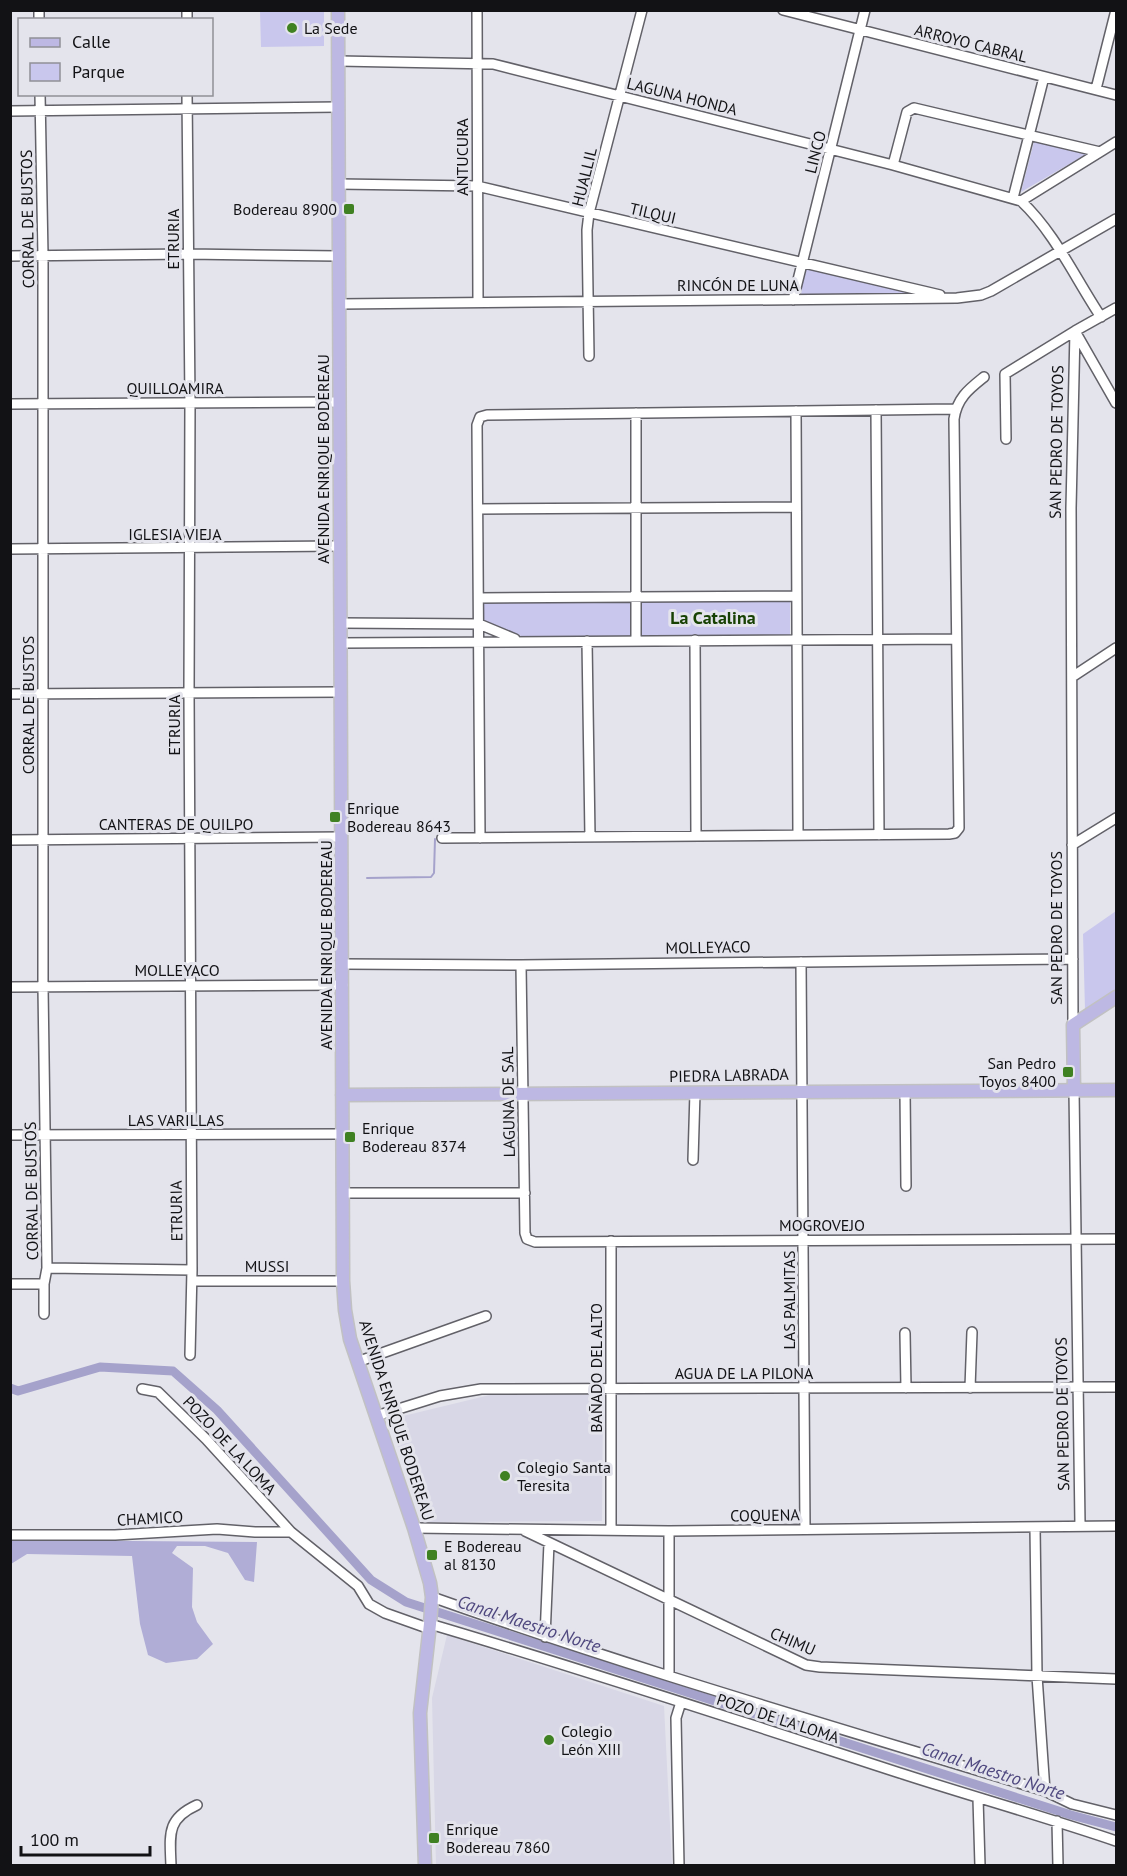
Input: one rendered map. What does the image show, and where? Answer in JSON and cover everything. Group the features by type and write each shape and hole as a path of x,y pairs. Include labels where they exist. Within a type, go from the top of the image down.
{"main road":[{"name":"AVENIDA ENRIQUE BODEREAU","path":"338,10 343,1281 347,1324 357,1362 414,1528 427,1569 432,1597 420,1713 425,1866"},
{"path":"1073,1025 1116,997"},
{"name":"SAN PEDRO DE TOYOS","path":"1073,1025 1074,1090"},
{"name":"PIEDRA LABRADA","path":"342,1095 1116,1090"}],"street":[{"name":"ANTUCURA","path":"477,10 478,303"},
{"name":"HUALLIL","path":"589,356 587,230 589,213 642,10"},
{"name":"ARROYO CABRAL","path":"783,10 1116,95"},
{"name":"LINCO","path":"793,300 865,10"},
{"path":"1096,89 1116,10"},
{"name":"LAGUNA HONDA","path":"339,61 493,64 831,149 1017,199"},
{"path":"1017,199 1029,135 1044,77"},
{"name":"CORRAL DE BUSTOS","path":"40,96 43,256 41,404 43,987 47,1268 44,1284 44,1314"},
{"name":"ETRURIA","path":"188,96 192,1270 190,1355"},
{"path":"10,111 339,107"},
{"path":"892,165 907,112 914,108 1100,152"},
{"path":"1017,199 1116,142"},
{"name":"TILQUI","path":"339,184 477,186 802,264 957,298"},
{"path":"1017,199 1032,211 1101,317"},
{"name":"RINCÓN DE LUNA","path":"339,304 957,298 981,295 991,291 1116,219"},
{"path":"10,256 188,254 338,256"},
{"path":"1006,439 1005,374 1116,308"},
{"path":"1075,331 1116,403"},
{"name":"SAN PEDRO DE TOYOS","path":"1073,1025 1071,508 1075,331"},
{"path":"442,838 958,833 954,419 960,399 969,388 984,377"},
{"name":"QUILLOAMIRA","path":"10,404 339,402"},
{"path":"480,838 477,422 480,417 487,415 956,409"},
{"path":"876,410 879,835"},
{"path":"796,411 798,835"},
{"path":"636,413 638,508 636,641"},
{"path":"479,509 796,507"},
{"name":"IGLESIA VIEJA","path":"10,549 340,546"},
{"path":"479,598 796,596"},
{"path":"341,623 479,624 521,641"},
{"path":"341,643 956,639"},
{"path":"695,640 696,836"},
{"path":"587,641 590,837"},
{"path":"1072,677 1116,648"},
{"path":"10,694 341,692"},
{"path":"1072,845 1116,818"},
{"name":"CANTERAS DE QUILPO","path":"10,840 342,837"},
{"name":"MOLLEYACO","path":"343,964 521,965 1073,959"},
{"name":"LAS PALMITAS","path":"801,962 805,1529"},
{"name":"LAGUNA DE SAL","path":"521,965 525,1233 527,1239"},
{"name":"MOLLEYACO","path":"10,987 343,985"},
{"name":"SAN PEDRO DE TOYOS","path":"1074,1090 1080,1525"},
{"path":"905,1091 906,1186"},
{"path":"693,1160 695,1092"},
{"name":"LAS VARILLAS","path":"10,1135 342,1134"},
{"path":"343,1193 525,1193"},
{"name":"MOGROVEJO","path":"527,1239 535,1242 1116,1239"},
{"name":"BAÑADO DEL ALTO","path":"611,1241 611,1530"},
{"path":"47,1268 192,1270"},
{"name":"MUSSI","path":"192,1281 343,1281"},
{"path":"10,1284 44,1284"},
{"path":"357,1362 486,1316"},
{"path":"905,1332 906,1388"},
{"path":"970,1388 972,1332"},
{"name":"AGUA DE LA PILONA","path":"376,1416 463,1391 611,1388 1116,1387"},
{"name":"POZO DE LA LOMA","path":"142,1389 158,1392 206,1439 291,1532 358,1586 369,1604 385,1613 552,1660 1116,1841"},
{"name":"COQUENA","path":"414,1528 669,1531 1116,1526"},
{"path":"1035,1527 1037,1676 1045,1791"},
{"name":"CHAMICO","path":"10,1535 115,1535 217,1529 291,1532"},
{"name":"CHIMU","path":"520,1529 806,1665 1116,1679"},
{"path":"669,1531 669,1676"},
{"path":"545,1637 549,1543"},
{"name":"POZO DE LA LOMA","path":"432,1597 545,1637 1045,1791 1072,1804 1116,1815"},
{"path":"679,1866 676,1718 681,1702"},
{"path":"978,1798 980,1866"},
{"path":"171,1866 171,1828 185,1810 197,1805"},
{"path":"1057,1821 1058,1866"}],"shaded area":[{"name":"Colegio Santa Teresita","path":"494,1394 603,1395 602,1521 425,1522 392,1431 399,1417"},
{"path":"11,1540 257,1542 254,1582 245,1580 228,1553 205,1546 177,1546 172,1553 193,1568 192,1607 197,1622 213,1644 197,1659 166,1663 148,1655 140,1624 132,1556 27,1554 11,1564"},
{"name":"Colegio León XIII","path":"447,1635 664,1706 672,1865 436,1865 432,1698"}],"green space":[{"name":"La Sede","path":"260,11 324,11 324,46 261,47"},
{"path":"1035,138 1090,152 1021,192"},
{"path":"798,266 946,299 790,298"},
{"path":"790,600 790,635 642,636 641,602"},
{"path":"482,602 632,602 631,637 526,638 483,620"},
{"path":"1116,911 1116,993 1085,1010 1083,934"}],"waterway":[{"path":"367,878 431,877 434,873 435,839"},
{"name":"Canal Maestro Norte","path":"10,1388 18,1391 100,1367 173,1371 217,1410 371,1580 406,1602 1071,1815 1116,1827"}],"place":[{"name":"La Sede","path":"292,28"},
{"name":"Bodereau 8900","path":"349,209"},
{"name":"Enrique Bodereau 8643","path":"335,817"},
{"name":"San Pedro Toyos 8400","path":"1068,1072"},
{"name":"Enrique Bodereau 8374","path":"350,1137"},
{"name":"Colegio Santa Teresita","path":"505,1476"},
{"name":"E Bodereau al 8130","path":"432,1555"},
{"name":"Colegio León XIII","path":"549,1740"},
{"name":"Enrique Bodereau 7860","path":"434,1838"}],"district":[{"name":"La Catalina","path":"713,618"}]}
